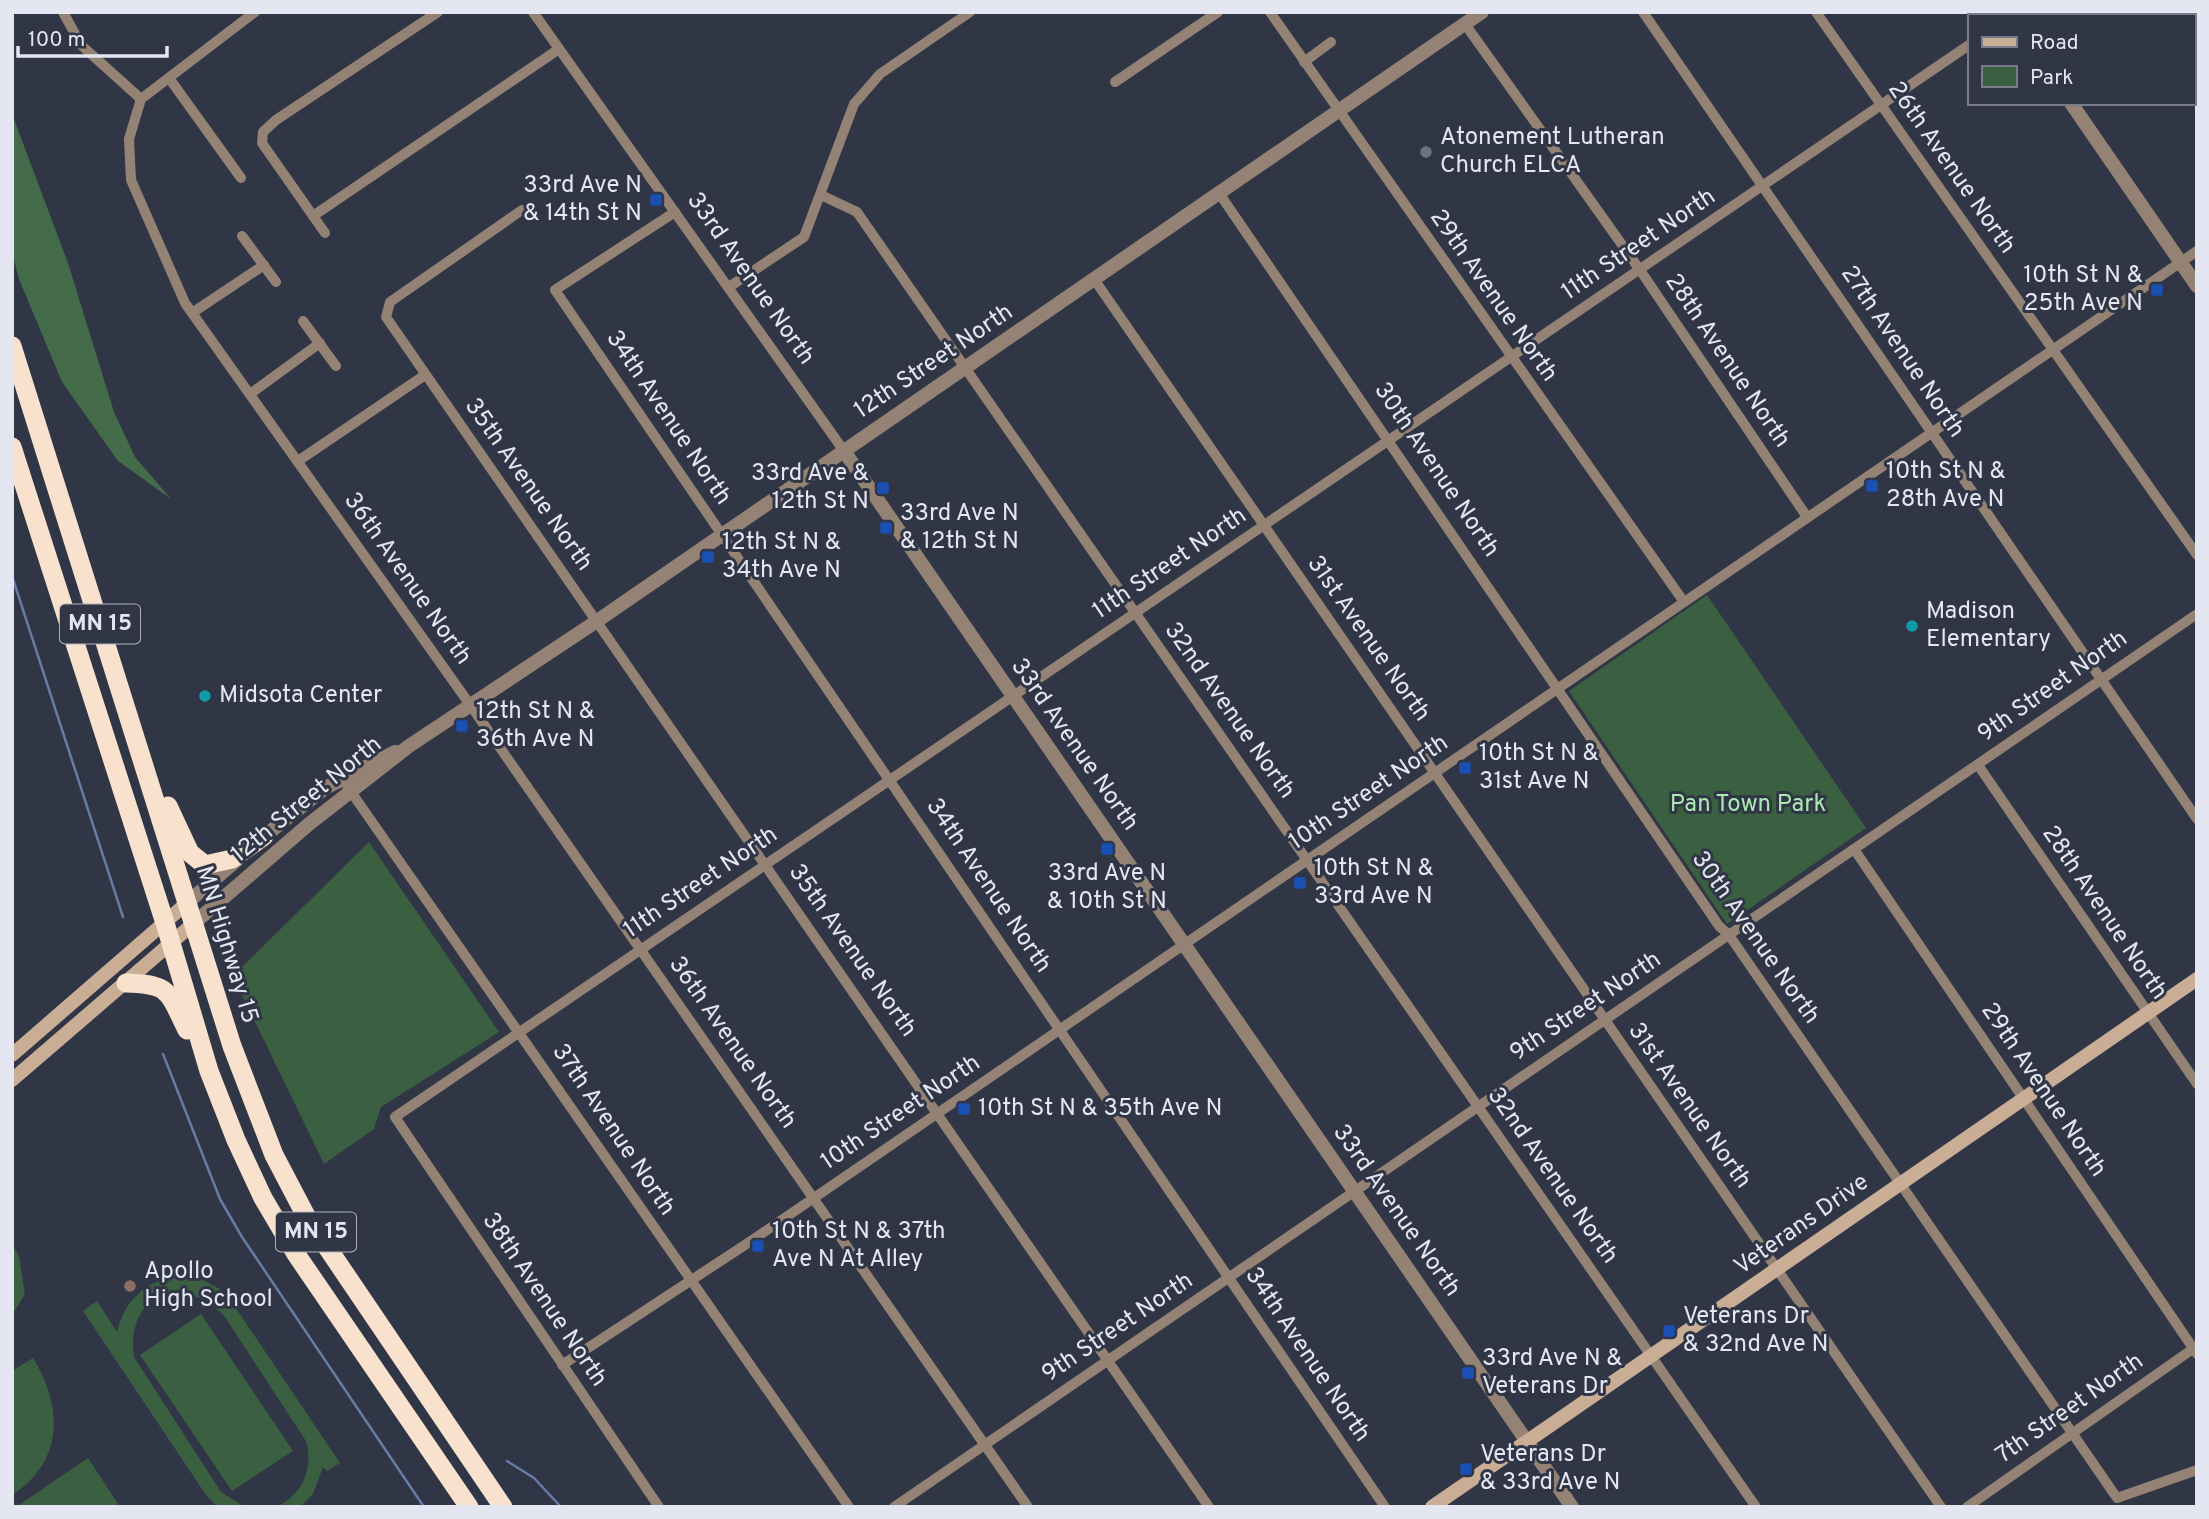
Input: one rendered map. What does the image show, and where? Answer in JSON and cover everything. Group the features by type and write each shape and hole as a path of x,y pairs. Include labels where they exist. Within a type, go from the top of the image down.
{"highway":[{"name":"MN Highway 15","path":"12,346 245,1086 290,1187 346,1279 503,1507"},
{"name":"MN 15","path":"12,447 165,923 209,1071 247,1166 284,1234 469,1507"},
{"path":"112,664 165,798 190,853 205,865 221,864 264,836"},
{"path":"126,983 153,984 166,992 209,1071"}],"main road":[{"path":"12,1055 187,903"},
{"name":"12th Street North","path":"12,1080 193,924"},
{"name":"Veterans Drive","path":"1432,1507 2197,979"}],"street":[{"path":"63,12 80,46 141,99 253,13"},
{"path":"325,233 262,143 263,132 276,120 438,12"},
{"name":"33rd Avenue North","path":"533,12 844,451 1572,1507"},
{"path":"729,288 804,237 854,104 880,74 970,12"},
{"path":"1115,82 1218,12"},
{"name":"29th Avenue North","path":"1270,12 1337,112 1684,602"},
{"name":"12th Street North","path":"193,924 409,746 597,621 1482,12"},
{"name":"27th Avenue North","path":"1643,12 2197,819"},
{"name":"26th Avenue North","path":"1816,12 2197,555"},
{"name":"28th Avenue North","path":"1465,24 1640,270 1807,517"},
{"path":"1304,62 1331,42"},
{"name":"11th Street North","path":"395,1117 1968,46"},
{"path":"313,216 559,49"},
{"path":"169,78 241,178"},
{"name":"36th Avenue North","path":"141,99 129,139 131,180 192,313 641,949 1028,1507"},
{"path":"2072,105 2197,286"},
{"name":"30th Avenue North","path":"1219,193 1719,926 1729,935 2117,1498 2197,1470"},
{"name":"32nd Avenue North","path":"821,195 857,212 1756,1507"},
{"name":"35th Avenue North","path":"522,210 390,302 386,317 1110,1359 1209,1507"},
{"name":"34th Avenue North","path":"675,212 555,290 1385,1507"},
{"path":"242,236 276,282"},
{"name":"10th Street North","path":"562,1365 814,1198 2197,251"},
{"path":"192,313 264,265"},
{"name":"31st Avenue North","path":"1094,279 1941,1507"},
{"path":"303,321 337,366"},
{"path":"250,394 320,343"},
{"path":"298,461 425,375"},
{"name":"9th Street North","path":"894,1507 2197,614"},
{"name":"12th Street North","path":"187,903 264,836 341,778 409,746"},
{"name":"28th Avenue North","path":"1978,765 2197,1084"},
{"name":"37th Avenue North","path":"341,778 849,1507"},
{"name":"29th Avenue North","path":"1854,849 2196,1350"},
{"name":"38th Avenue North","path":"395,1117 659,1507"},
{"name":"7th Street North","path":"1967,1507 2196,1350"}],"green space":[{"path":"12,114 68,263 114,412 135,457 171,499 118,461 62,382 19,279 12,252"},
{"name":"Pan Town Park","path":"1707,595 1866,828 1727,924 1569,691"},
{"path":"369,842 499,1032 381,1107 374,1129 324,1164 233,976"},
{"path":"12,1244 19,1256 25,1294 12,1315"},
{"path":"177,1275 198,1277 225,1292 340,1463 327,1471 323,1467 313,1494 300,1507 275,1507 292,1496 304,1480 308,1461 306,1441 225,1317 209,1303 192,1295 176,1293 161,1296 148,1304 139,1317 134,1335 134,1357 221,1492 245,1507 217,1507 204,1492 83,1311 97,1301 117,1332 125,1310 138,1294 155,1283"},
{"path":"201,1314 293,1451 232,1491 140,1355"},
{"path":"33,1358 50,1395 53,1432 49,1450 41,1466 29,1481 12,1495 12,1371"},
{"path":"88,1458 120,1507 16,1507"}],"waterway":[{"path":"12,576 123,917"},
{"path":"163,1054 220,1199 242,1237 424,1507"},
{"path":"507,1461 534,1478 561,1507"}],"place":[{"name":"Atonement Lutheran Church ELCA","path":"1426,152"},
{"name":"33rd Ave N & 14th St N","path":"656,200"},
{"name":"10th St N & 25th Ave N","path":"2157,290"},
{"name":"10th St N & 28th Ave N","path":"1872,486"},
{"name":"33rd Ave & 12th St N","path":"883,488"},
{"name":"33rd Ave N & 12th St N","path":"886,528"},
{"name":"12th St N & 34th Ave N","path":"708,557"},
{"name":"Madison Elementary","path":"1912,626"},
{"name":"Midsota Center","path":"205,696"},
{"name":"12th St N & 36th Ave N","path":"462,726"},
{"name":"10th St N & 31st Ave N","path":"1465,768"},
{"name":"33rd Ave N & 10th St N","path":"1107,849"},
{"name":"10th St N & 33rd Ave N","path":"1300,883"},
{"name":"10th St N & 35th Ave N","path":"964,1109"},
{"name":"10th St N & 37th Ave N At Alley","path":"758,1246"},
{"name":"Apollo High School","path":"130,1286"},
{"name":"Veterans Dr & 32nd Ave N","path":"1669,1331"},
{"name":"33rd Ave N & Veterans Dr","path":"1468,1373"},
{"name":"Veterans Dr & 33rd Ave N","path":"1466,1469"}]}
